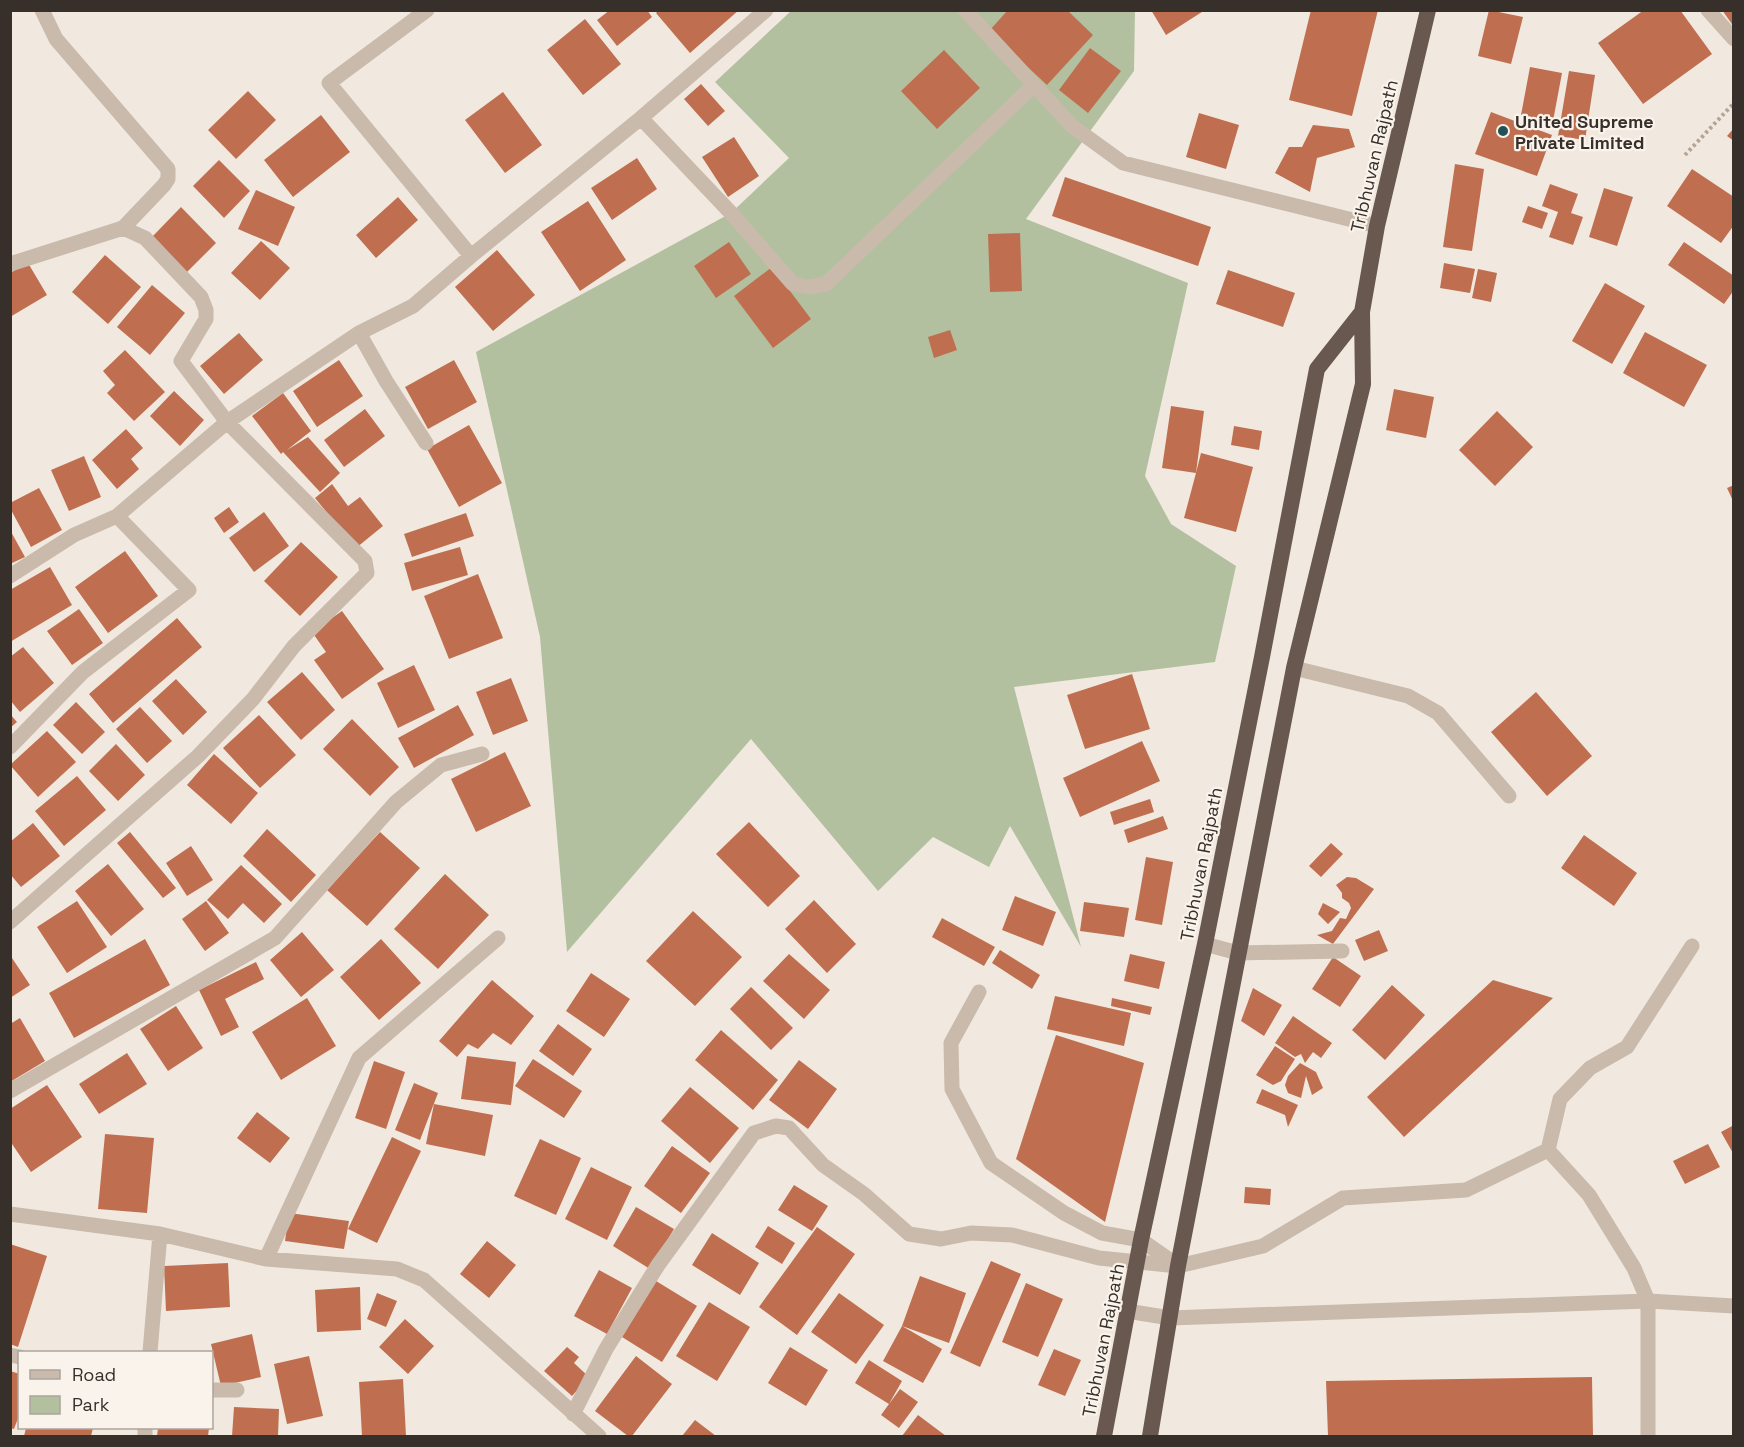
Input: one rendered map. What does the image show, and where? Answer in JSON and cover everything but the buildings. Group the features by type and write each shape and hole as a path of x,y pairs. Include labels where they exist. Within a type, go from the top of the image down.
{"highway":[{"name":"Tribhuvan Rajpath","path":"1150,1437 1178,1266 1294,668 1363,384 1362,312 1377,226 1428,10"},
{"name":"Tribhuvan Rajpath","path":"1104,1437 1127,1311 1262,657 1317,369 1362,312"}],"street":[{"path":"10,264 123,228 168,179 168,169 56,39 42,10"},
{"path":"426,10 329,83 471,256"},
{"path":"10,576 74,535 117,516 227,422 359,333 413,306 641,118 766,10"},
{"path":"964,10 1072,126 1123,163 1377,226"},
{"path":"1708,10 1734,39"},
{"path":"641,118 731,213 793,284 809,287 826,284 1034,85"},
{"path":"10,922 198,756 253,699 294,646 367,573 365,561 227,422 181,361 206,319 206,310 201,297 145,238 123,228"},
{"path":"359,333 386,381 426,443"},
{"path":"10,747 83,672 189,590 117,516"},
{"path":"1294,668 1408,696 1438,714 1509,796"},
{"path":"10,1091 275,938 396,802 441,765 482,754"},
{"path":"267,1259 359,1058 498,938"},
{"path":"1204,944 1238,953 1342,951"},
{"path":"1548,1150 1560,1099 1590,1068 1627,1047 1692,946"},
{"path":"979,992 951,1043 952,1089 991,1163 1064,1213 1102,1233 1142,1240 1178,1266"},
{"path":"573,1414 606,1349 658,1265 753,1133 776,1126 789,1128 823,1165 864,1194 909,1234 941,1239 972,1233 1012,1235 1099,1258 1178,1266 1263,1246 1343,1198 1466,1190 1548,1150"},
{"path":"1548,1150 1588,1195 1634,1268 1647,1301 1648,1437"},
{"path":"10,1214 160,1234 267,1259 397,1269 424,1280 599,1437"},
{"path":"150,1351 160,1234"},
{"path":"1127,1311 1170,1318 1647,1301 1734,1306"},
{"path":"213,1390 237,1390"}],"path":[{"path":"1686,155 1734,103"}],"green space":[{"path":"791,11 1135,11 1134,71 1026,219 1188,283 1145,476 1171,524 1236,566 1215,662 1014,687 1081,947 1010,826 989,867 933,837 878,891 751,739 567,952 540,637 476,352 731,213 789,158 715,82"}],"place":[{"name":"United Supreme Private Limited","path":"1503,131"}]}
